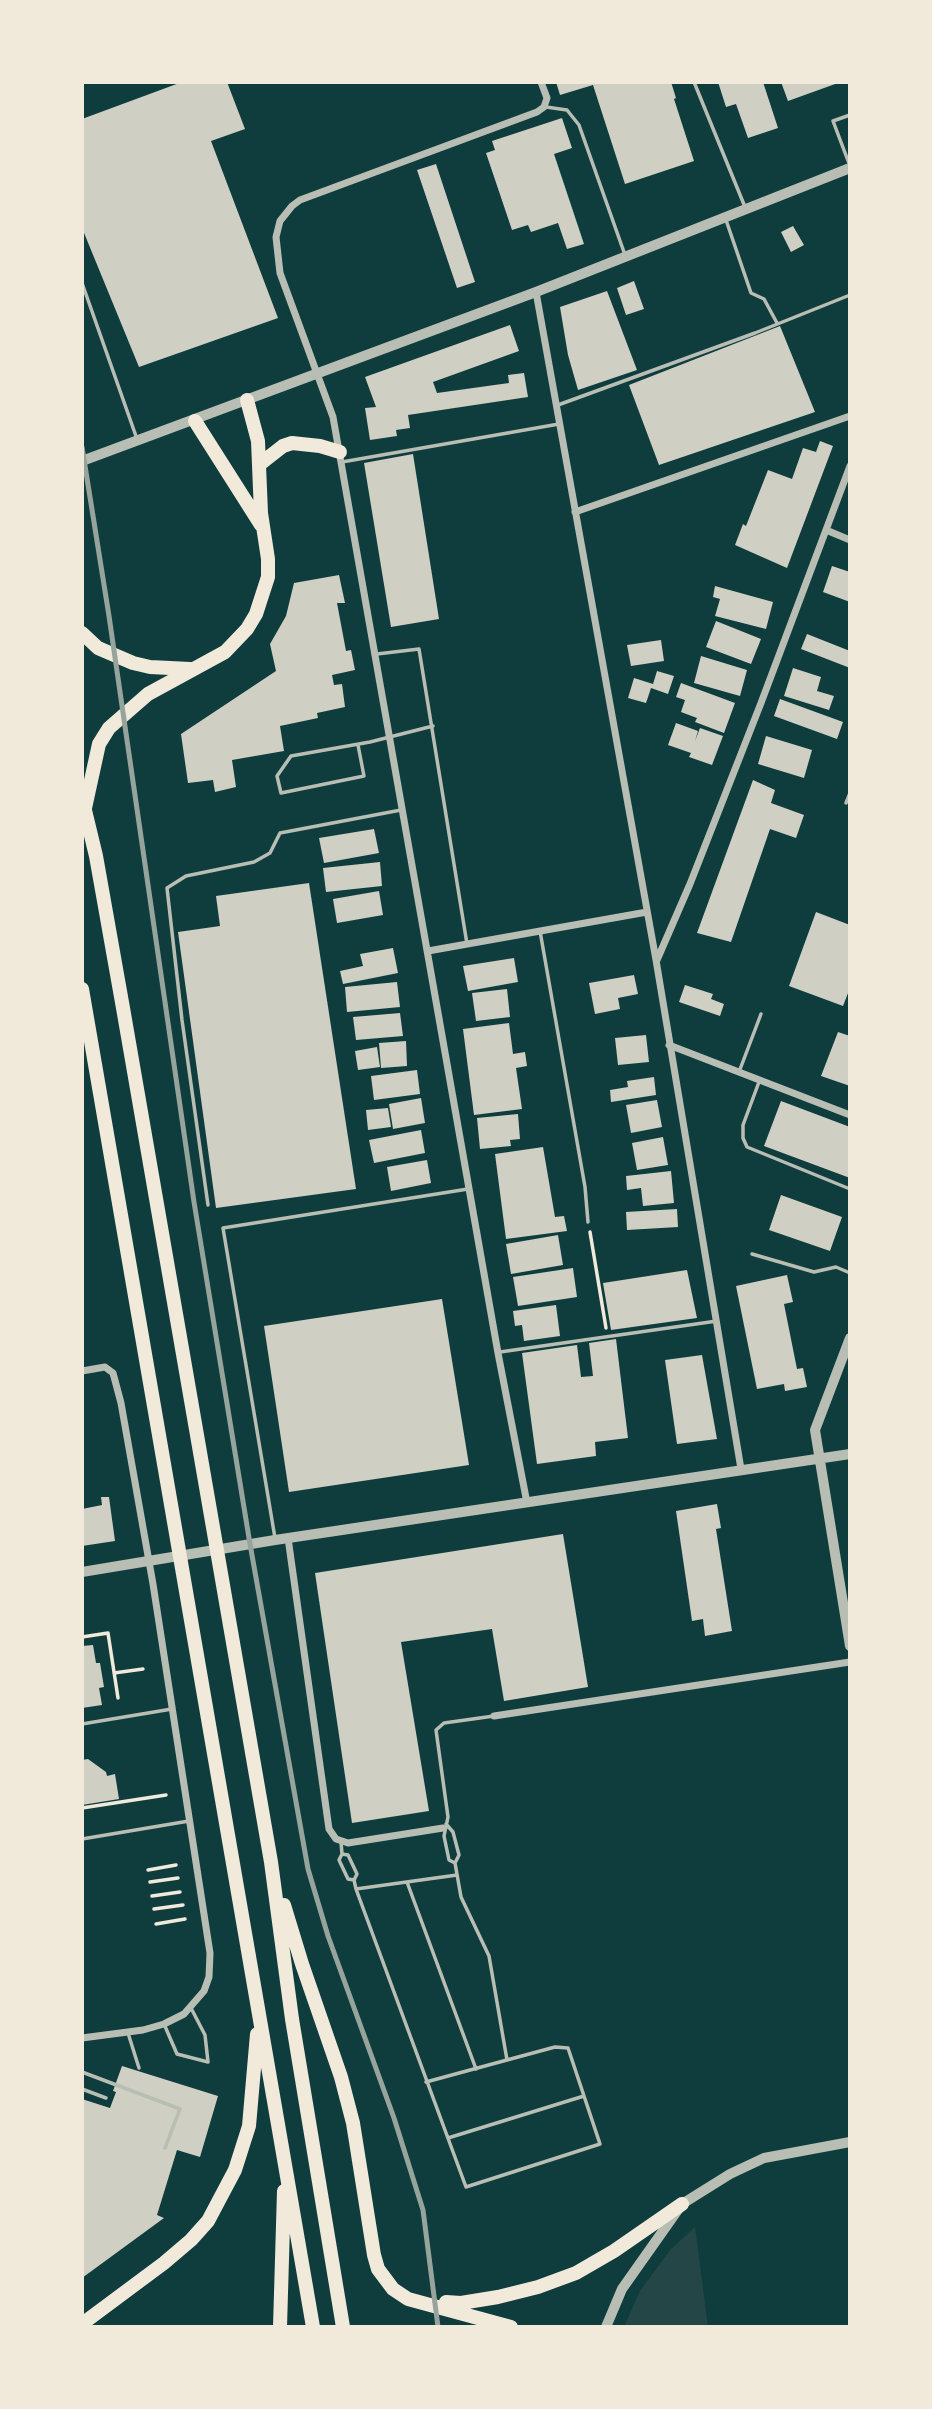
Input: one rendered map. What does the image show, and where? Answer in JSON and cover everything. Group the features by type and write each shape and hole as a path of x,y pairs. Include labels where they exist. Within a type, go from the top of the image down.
{"highway":[{"path":"247,400 257,436 268,577 257,614 225,652 148,694 109,728 99,744 84,804 114,957 271,1862 292,2019 342,2323"},
{"path":"195,421 264,529"},
{"path":"260,464 283,446 292,443 320,446 341,457"},
{"path":"82,633 98,648 133,663 150,667 191,669"},
{"path":"82,989 313,2323"},
{"path":"271,1862 302,1964 341,2077 359,2150 378,2269 393,2288 414,2301 511,2327"},
{"path":"82,2324 191,2240 208,2221 225,2192 249,2126 258,2009"},
{"path":"280,2327 285,2165"},
{"path":"414,2301 461,2303 538,2287 576,2273 605,2257 682,2204"}],"street":[{"path":"527,1503 498,1353 341,457 333,417 318,371 280,272 276,237 281,221 292,206 316,193 537,112 544,107 547,99 541,82"},
{"path":"82,461 536,292 850,167"},
{"path":"536,292 656,960 741,1469"},
{"path":"575,512 850,416"},
{"path":"656,960 690,884 782,651 850,466"},
{"path":"826,530 850,540"},
{"path":"428,951 647,912"},
{"path":"669,1045 850,1115"},
{"path":"850,1338 815,1430 850,1646"},
{"path":"82,1371 104,1367 113,1373 121,1402 149,1561 210,1953 209,1977 204,1991 184,2014 164,2024 128,2033 82,2038"},
{"path":"82,1572 288,1538 850,1454"},
{"path":"288,1538 329,1829 338,1841 348,1843 444,1826"},
{"path":"494,1716 850,1662"},
{"path":"606,2327 622,2290 682,2204 730,2174 764,2158 850,2142"}],"lane":[{"path":"694,82 746,209"},
{"path":"544,107 566,110 579,125 626,257"},
{"path":"850,115 833,121 850,167"},
{"path":"725,218 751,293 764,299 777,323"},
{"path":"82,283 137,441"},
{"path":"556,406 850,295"},
{"path":"341,457 559,424"},
{"path":"374,655 419,649 467,944"},
{"path":"358,744 365,776 281,793 277,776 291,756 358,744 433,726"},
{"path":"846,803 850,793"},
{"path":"208,1205 167,888 186,876 254,862 270,853 280,833 402,810"},
{"path":"540,930 585,1187 588,1222"},
{"path":"739,1072 761,1014"},
{"path":"760,1080 743,1125 743,1138 747,1147 850,1189"},
{"path":"275,1540 223,1228 469,1189"},
{"path":"752,1254 814,1272 836,1267 850,1273"},
{"path":"498,1353 717,1321"},
{"path":"82,1724 172,1709"},
{"path":"455,1863 449,1860 444,1836 448,1817 436,1730 444,1723 494,1716"},
{"path":"82,1839 189,1821"},
{"path":"444,1826 453,1832 459,1855 455,1863 461,1897 489,1956 507,2060"},
{"path":"338,1841 342,1854 339,1860 348,1880 354,1880"},
{"path":"342,1854 348,1855 352,1860 357,1874 354,1880 356,1889 426,2082 466,2187 600,2144 568,2048 555,2047 426,2082"},
{"path":"356,1889 457,1875"},
{"path":"407,1882 476,2069"},
{"path":"164,2024 177,2054 208,2062 205,2035 191,2008"},
{"path":"128,2033 139,2068"},
{"path":"82,2072 180,2109 165,2148"},
{"path":"82,2089 106,2098"},
{"path":"447,2138 584,2096"}],"path":[{"path":"588,1222 608,1337"},
{"path":"82,1637 108,1633 118,1698"},
{"path":"114,1673 143,1669"},
{"path":"82,1808 166,1795"},
{"path":"148,1870 176,1865"},
{"path":"150,1882 178,1878"},
{"path":"152,1896 180,1892"},
{"path":"154,1909 183,1905"},
{"path":"156,1924 185,1919"}],"shaded area":[{"path":"695,2227 708,2327 624,2327 640,2291 670,2250"}],"building":[{"path":"182,82 227,82 245,129 211,141 278,318 139,367 82,228 82,119"},
{"path":"556,82 671,82 694,161 625,184 593,85 560,95"},
{"path":"718,82 763,82 778,128 748,138 736,104 726,107"},
{"path":"781,82 838,82 838,83 788,101"},
{"path":"562,118 572,148 554,154 584,244 567,249 558,223 531,232 528,225 512,230 486,153 495,150 492,141"},
{"path":"436,164 475,282 457,288 417,170"},
{"path":"793,226 804,245 791,252 781,232"},
{"path":"634,281 644,309 626,315 617,288"},
{"path":"607,291 637,370 578,390 568,355 560,307"},
{"path":"510,325 519,351 433,382 437,393 509,383 508,375 524,373 528,397 408,415 410,428 396,430 397,436 370,440 365,408 376,407 365,377"},
{"path":"780,326 815,412 659,465 629,385"},
{"path":"820,441 833,446 787,568 735,545 743,524 746,526 768,470 792,479 803,448 816,452"},
{"path":"413,454 439,619 391,627 364,463"},
{"path":"832,566 850,572 850,602 823,592"},
{"path":"339,575 345,603 337,603 346,651 351,650 355,670 332,675 334,685 342,684 345,707 317,713 318,718 280,726 284,751 232,760 236,787 215,792 213,780 188,783 181,734 276,671 270,644 286,616 294,583"},
{"path":"715,586 773,602 766,629 715,616 720,599 713,597"},
{"path":"716,621 761,639 751,664 706,647"},
{"path":"807,634 850,651 850,668 801,649"},
{"path":"661,640 664,661 631,666 627,645"},
{"path":"701,656 747,670 740,696 694,683"},
{"path":"793,668 821,677 817,691 834,696 829,710 784,696"},
{"path":"657,671 674,676 668,694 651,688 646,703 628,698 634,678 653,684"},
{"path":"681,683 735,703 724,733 695,722 697,718 681,712 685,700 676,697"},
{"path":"780,699 843,722 837,739 774,716"},
{"path":"676,723 698,731 695,741 700,728 723,736 712,765 689,757 691,753 668,745"},
{"path":"766,736 812,750 804,778 758,764"},
{"path":"753,780 775,790 771,803 804,815 796,838 770,829 731,942 697,933"},
{"path":"374,829 379,853 324,863 319,838"},
{"path":"380,862 382,886 326,892 323,868"},
{"path":"309,883 356,1189 216,1208 178,932 220,926 216,896"},
{"path":"379,891 383,915 337,923 333,899"},
{"path":"816,912 850,925 850,988 843,1006 789,986"},
{"path":"393,948 398,973 343,984 340,971 363,966 360,954"},
{"path":"514,958 518,982 468,991 463,966"},
{"path":"634,975 638,994 618,998 620,1009 595,1014 589,983"},
{"path":"397,982 400,1007 347,1012 345,987"},
{"path":"685,985 713,994 711,999 724,1004 720,1016 679,1002"},
{"path":"507,989 510,1017 476,1021 472,993"},
{"path":"400,1013 403,1036 356,1040 353,1017"},
{"path":"509,1023 513,1054 525,1052 527,1066 516,1068 522,1109 474,1115 463,1029"},
{"path":"838,1032 850,1036 850,1086 821,1076"},
{"path":"646,1035 649,1062 618,1065 615,1038"},
{"path":"406,1041 407,1066 381,1068 379,1043"},
{"path":"377,1047 380,1067 358,1070 355,1051"},
{"path":"417,1070 420,1094 374,1100 371,1076"},
{"path":"654,1077 656,1095 611,1102 610,1090 628,1087 627,1081"},
{"path":"421,1098 425,1123 393,1129 389,1104"},
{"path":"657,1100 662,1127 631,1133 626,1105"},
{"path":"781,1101 850,1127 850,1178 764,1146"},
{"path":"388,1108 391,1127 368,1130 366,1110"},
{"path":"518,1114 520,1139 510,1140 511,1146 480,1149 477,1118"},
{"path":"421,1130 425,1153 374,1163 369,1140"},
{"path":"663,1137 668,1165 637,1170 632,1143"},
{"path":"543,1147 555,1217 564,1216 567,1231 506,1239 495,1154"},
{"path":"427,1160 431,1183 391,1191 387,1167"},
{"path":"671,1171 674,1203 643,1206 641,1188 627,1190 626,1176"},
{"path":"781,1195 842,1217 830,1251 769,1230"},
{"path":"677,1209 678,1227 627,1230 626,1212"},
{"path":"558,1235 563,1265 511,1274 506,1244"},
{"path":"573,1268 577,1297 518,1306 513,1277"},
{"path":"687,1270 697,1318 611,1330 603,1283"},
{"path":"787,1275 793,1302 784,1304 797,1369 803,1368 807,1387 785,1391 784,1384 757,1389 736,1286"},
{"path":"442,1299 469,1465 289,1492 264,1326"},
{"path":"556,1305 560,1336 524,1341 522,1325 515,1326 513,1311"},
{"path":"616,1339 628,1438 595,1442 596,1456 537,1464 522,1353 577,1345 581,1377 593,1376 589,1343"},
{"path":"702,1355 717,1439 677,1444 665,1360"},
{"path":"101,1497 109,1497 115,1541 82,1546 82,1509 102,1505"},
{"path":"717,1504 721,1528 716,1529 732,1631 705,1636 703,1619 692,1621 676,1511"},
{"path":"563,1534 588,1687 504,1701 492,1629 401,1642 429,1811 352,1823 315,1573"},
{"path":"93,1645 96,1663 100,1663 104,1687 99,1688 102,1705 82,1708 82,1646"},
{"path":"88,1759 106,1772 107,1776 115,1774 119,1799 82,1805 82,1760"},
{"path":"122,2066 218,2096 200,2157 177,2150 157,2215 164,2218 82,2278 82,2099 110,2108"}],"railway":[{"path":"82,447 194,1202 250,1544 308,1869 328,1936 394,2118 423,2210 438,2327"}]}
